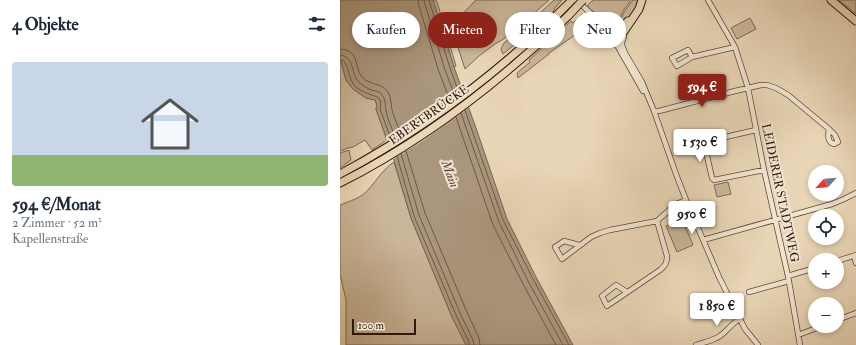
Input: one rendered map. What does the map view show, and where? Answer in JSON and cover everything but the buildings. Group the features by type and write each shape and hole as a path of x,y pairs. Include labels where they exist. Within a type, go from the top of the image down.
{"main road":[{"path":"520,55 572,0"},
{"path":"520,55 569,15 583,0"},
{"path":"626,23 636,14 642,0"},
{"path":"831,0 856,21"},
{"name":"EBERTBRÜCKE","path":"340,174 390,145 434,116 520,55"},
{"name":"EBERTBRÜCKE","path":"341,183 394,152 476,96 520,55"}],"street":[{"path":"576,0 589,12"},
{"name":"LEIDERER STADTWEG","path":"708,0 734,47 748,88 788,279 800,345"},
{"path":"692,57 734,47"},
{"path":"619,48 649,101"},
{"path":"623,48 642,82 686,200 719,277 745,329 758,345"},
{"path":"654,111 748,88 767,85 788,95 829,129"},
{"path":"756,130 708,141 705,144 705,147 712,178 714,180 764,170"},
{"path":"703,240 832,204 856,193"},
{"path":"579,246 564,241 555,247 562,259 591,237 610,230 657,221 676,204 686,200"},
{"path":"627,292 616,285 603,294 602,298 607,306 664,267 667,256 657,221"},
{"path":"844,259 855,256 856,263"},
{"path":"749,292 808,271"},
{"path":"844,317 856,313"},
{"path":"696,345 712,343 733,322 740,319"},
{"path":"798,335 808,331"}],"shaded area":[{"path":"433,0 436,0 440,12 437,12"},
{"path":"476,0 549,0 535,12 505,12 505,38 497,43 497,12 464,12"},
{"path":"554,0 562,0 553,12 541,12"},
{"path":"593,0 631,0 622,12 593,12 587,6"},
{"path":"633,0 639,0 635,10 626,20 626,12 624,12"},
{"path":"839,0 856,0 856,14"},
{"path":"750,18 756,29 737,39 731,28"},
{"path":"571,21 573,23 573,36 565,42 565,27"},
{"path":"505,42 505,48 510,48 503,54 501,49"},
{"path":"448,48 451,48 456,66 454,67"},
{"path":"458,48 490,48 479,56 465,69"},
{"path":"542,48 556,48 518,78 517,73 530,62 529,60"},
{"path":"340,58 346,80 353,89 366,98 375,100 377,105 376,109 387,140 372,150 365,140 353,147 340,151"},
{"path":"349,150 351,160 340,168 340,153"},
{"path":"394,162 411,218 452,317 466,345 346,345 346,300 340,274 340,205 365,193 383,171"},
{"path":"728,182 731,194 717,197 714,185"},
{"path":"682,219 693,245 677,252 666,226"}],"water":[{"name":"Main","path":"340,0 433,0 437,12 428,12 428,48 448,48 507,219 536,277 573,345 466,345 452,317 411,218 393,157 376,109 377,105 375,100 366,98 353,89 346,80 340,58"}],"pier":[{"path":"463,88 470,107 424,140 392,160 385,141 417,122"}]}
